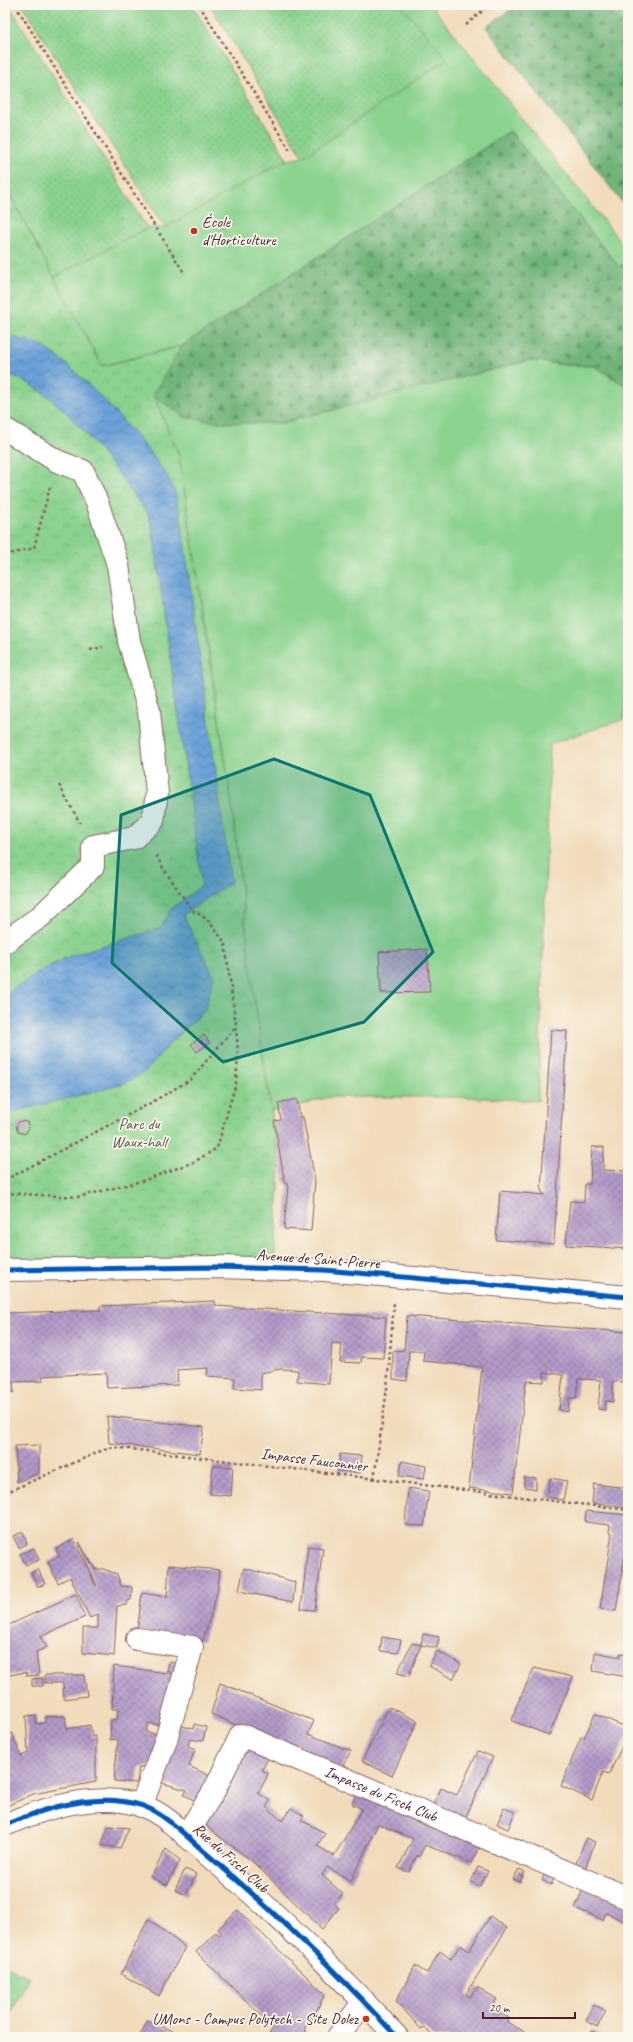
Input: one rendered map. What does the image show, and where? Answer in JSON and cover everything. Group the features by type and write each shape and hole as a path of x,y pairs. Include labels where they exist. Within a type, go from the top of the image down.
{"street":[{"path":"5,430 57,461 83,471 97,502 118,565 130,641 149,711 157,793 152,821 134,838 93,846 93,866 41,916 5,942"},
{"name":"Avenue de Saint-Pierre","path":"5,1270 266,1268 397,1277 628,1297"},
{"path":"137,1639 192,1647 166,1740 141,1806"},
{"name":"Impasse du Fisch Club","path":"186,1836 215,1789 241,1735 628,1898"},
{"name":"Rue du Fisch Club","path":"5,1825 29,1815 67,1805 95,1800 122,1802 141,1806 157,1812 230,1873 364,2001 397,2037"},
{"path":"338,2037 364,2001"}],"path":[{"path":"15,5 185,274"},
{"path":"199,5 291,152"},
{"path":"466,25 489,5"},
{"path":"5,555 34,548 57,461"},
{"path":"59,785 93,846"},
{"path":"5,1193 78,1197 142,1181 194,1162 217,1148 236,1083 236,1025 225,943 208,920 192,910 163,868"},
{"path":"5,1180 147,1105 190,1080 236,1025"},
{"path":"374,1479 387,1388 397,1277"}],"highlighted area":[{"path":"274,759 370,795 433,952 364,1022 223,1062 112,963 121,815"}],"green space":[{"path":"5,5 9,5 147,228 54,277 5,185"},
{"path":"22,5 192,5 287,159 165,228"},
{"path":"210,5 401,5 447,59 303,157"},
{"path":"401,5 431,5 628,251 628,261 619,267 510,131 451,171 530,360 565,365 594,366 628,387 628,628 624,719 550,744 538,1101 463,1097 329,1097 298,1106 271,1111 252,982 232,807 179,455 152,394 182,346 102,366 54,277 147,228 165,228 283,161 303,157"},
{"path":"517,5 628,5 628,210 486,27"},
{"path":"510,131 619,267 628,261 628,387 594,366 565,365 530,360 282,423 223,423 184,417 153,395 179,455 232,807 252,982 280,1169 124,424 5,186 102,366 182,346"},
{"name":"Parc du Waux-hall","path":"5,186 102,366 182,346 153,394 179,455 232,807 252,982 280,1169 274,1268 5,1270"},
{"path":"5,1965 29,1977 5,2025"}],"water":[{"path":"5,337 36,343 54,354 72,369 112,408 131,430 148,450 173,486 180,513 231,882 183,915 214,976 205,1010 168,1045 145,1072 120,1085 5,1114 5,995 44,969 72,955 161,928 171,909 202,885 152,525 148,514 120,476 103,454 65,412 45,394 25,381 5,374"}],"building":[{"path":"427,949 430,992 381,993 379,952"},
{"path":"551,1030 567,1031 554,1244 496,1240 500,1191 545,1195 541,1191"},
{"path":"204,1035 210,1043 197,1052 191,1044"},
{"path":"297,1099 300,1117 303,1117 315,1180 311,1231 284,1229 288,1184 285,1184 274,1121 281,1120 278,1103"},
{"path":"20,1121 27,1122 29,1128 25,1134 18,1132 16,1126"},
{"path":"592,1147 604,1147 603,1170 628,1171 628,1249 566,1245 570,1201 584,1202 585,1184 590,1184"},
{"path":"215,1301 216,1306 386,1317 383,1358 362,1357 361,1363 340,1362 342,1344 332,1343 329,1384 297,1381 298,1370 280,1369 261,1373 261,1390 234,1388 235,1378 207,1376 208,1368 177,1370 178,1385 107,1388 106,1373 42,1376 43,1381 13,1382 14,1392 5,1393 5,1313 100,1310 100,1306"},
{"path":"407,1316 628,1332 628,1382 613,1381 613,1402 606,1401 605,1410 598,1409 601,1380 578,1379 576,1398 569,1398 568,1412 559,1410 563,1375 544,1372 544,1382 526,1381 513,1493 469,1488 482,1367 423,1361 424,1351 409,1351 407,1381 393,1379 393,1351 404,1350"},
{"path":"107,1416 204,1427 200,1454 109,1443"},
{"path":"39,1445 39,1473 17,1482 15,1446"},
{"path":"340,1454 362,1456 360,1473 338,1471"},
{"path":"402,1461 426,1466 424,1479 399,1476"},
{"path":"213,1466 233,1467 231,1496 210,1494"},
{"path":"524,1477 536,1478 536,1489 524,1487"},
{"path":"550,1478 567,1481 563,1500 547,1497"},
{"path":"594,1484 628,1488 626,1508 592,1503"},
{"path":"408,1488 429,1491 424,1526 405,1525"},
{"path":"586,1511 628,1515 628,1535 616,1611 600,1609 612,1533 609,1532 610,1525 585,1522"},
{"path":"23,1532 27,1544 19,1548 13,1536"},
{"path":"74,1539 96,1586 79,1542 95,1569 103,1569 117,1574 121,1586 132,1587 131,1600 127,1601 127,1605 117,1606 114,1656 83,1653 83,1628 98,1628 98,1614 90,1618 70,1577 58,1583 48,1562 60,1556 56,1549"},
{"path":"308,1546 323,1548 315,1610 301,1609"},
{"path":"34,1548 39,1560 26,1565 20,1554"},
{"path":"169,1565 220,1570 217,1593 203,1641 137,1632 142,1593 167,1597"},
{"path":"244,1568 295,1582 293,1602 239,1591"},
{"path":"38,1569 45,1584 38,1587 31,1573"},
{"path":"76,1594 85,1617 40,1637 47,1647 36,1652 39,1675 27,1676 26,1672 5,1676 5,1630 8,1629 7,1626"},
{"path":"423,1634 439,1637 437,1648 421,1645"},
{"path":"382,1637 401,1640 398,1653 380,1651"},
{"path":"412,1643 421,1645 409,1676 397,1673"},
{"path":"437,1651 461,1664 453,1679 429,1666"},
{"path":"595,1652 620,1657 620,1653 628,1655 628,1677 593,1671"},
{"path":"169,1662 177,1663 175,1673 167,1671"},
{"path":"114,1666 182,1675 166,1726 148,1723 146,1732 162,1735 151,1766 139,1767 137,1783 114,1781 118,1739 110,1740 111,1720 117,1719 118,1709 112,1709"},
{"path":"534,1668 573,1677 549,1735 512,1721 516,1707"},
{"path":"45,1675 84,1675 87,1696 64,1699 63,1683 45,1683"},
{"path":"43,1678 43,1686 32,1686 32,1679"},
{"path":"220,1683 314,1721 308,1734 351,1751 340,1770 211,1714"},
{"path":"389,1707 418,1721 392,1776 362,1761"},
{"path":"595,1714 628,1728 628,1734 609,1774 603,1772 592,1800 561,1786 581,1737 584,1738"},
{"path":"36,1715 36,1724 45,1723 45,1717 65,1716 67,1729 90,1725 92,1737 96,1736 96,1782 33,1794 5,1807 5,1736 12,1733 21,1756 28,1753 26,1716"},
{"path":"176,1724 193,1729 194,1724 206,1727 203,1741 190,1739 188,1746 195,1749 189,1766 216,1779 200,1803 184,1795 187,1790 158,1782"},
{"path":"248,1744 270,1754 262,1770 268,1773 258,1793 270,1801 266,1807 282,1821 291,1808 304,1816 301,1820 325,1833 317,1846 334,1856 362,1809 352,1804 358,1792 482,1843 472,1863 425,1845 419,1857 417,1855 409,1872 398,1868 413,1839 378,1824 351,1881 327,1867 322,1875 343,1894 334,1903 339,1908 322,1929 252,1861 202,1823"},
{"path":"478,1751 493,1757 463,1823 432,1810 441,1788 457,1795"},
{"path":"504,1808 515,1812 508,1829 497,1824"},
{"path":"109,1826 129,1828 120,1848 101,1845"},
{"path":"586,1838 595,1842 584,1872 574,1869"},
{"path":"166,1849 180,1860 167,1885 151,1877"},
{"path":"478,1867 488,1871 480,1886 471,1882"},
{"path":"185,1869 196,1874 186,1895 175,1890"},
{"path":"519,1869 525,1872 520,1882 513,1879"},
{"path":"546,1871 555,1875 551,1885 542,1880"},
{"path":"584,1887 628,1906 628,1923 606,1913 603,1920 575,1908"},
{"path":"237,1910 325,1994 312,2020 309,2019 304,2029 306,2031 303,2037 268,2037 273,2027 196,1952 216,1932 219,1936 221,1933 218,1929"},
{"path":"490,1916 507,1928 466,1994 470,1997 477,1987 497,1999 491,2008 509,2018 507,2022 525,2032 521,2037 433,2037 424,2027 422,2030 396,2001 415,1966 427,1973 440,1951 451,1959 460,1945 469,1951"},
{"path":"148,1919 185,1947 159,1996 121,1974"},
{"path":"594,2005 606,2011 597,2027 586,2021"},
{"path":"148,2020 176,2033 174,2037 139,2037"},
{"path":"592,2031 604,2037 590,2037"}],"cycle path":[{"path":"5,1270 216,1267 324,1270 628,1297"},
{"path":"5,1825 55,1807 90,1801 108,1800 126,1802 152,1810 169,1821 281,1920 352,1989 397,2037"}],"place":[{"name":"École d'Horticulture","path":"194,231"},
{"name":"UMons - Campus Polytech - Site Dolez","path":"366,2019"}]}
